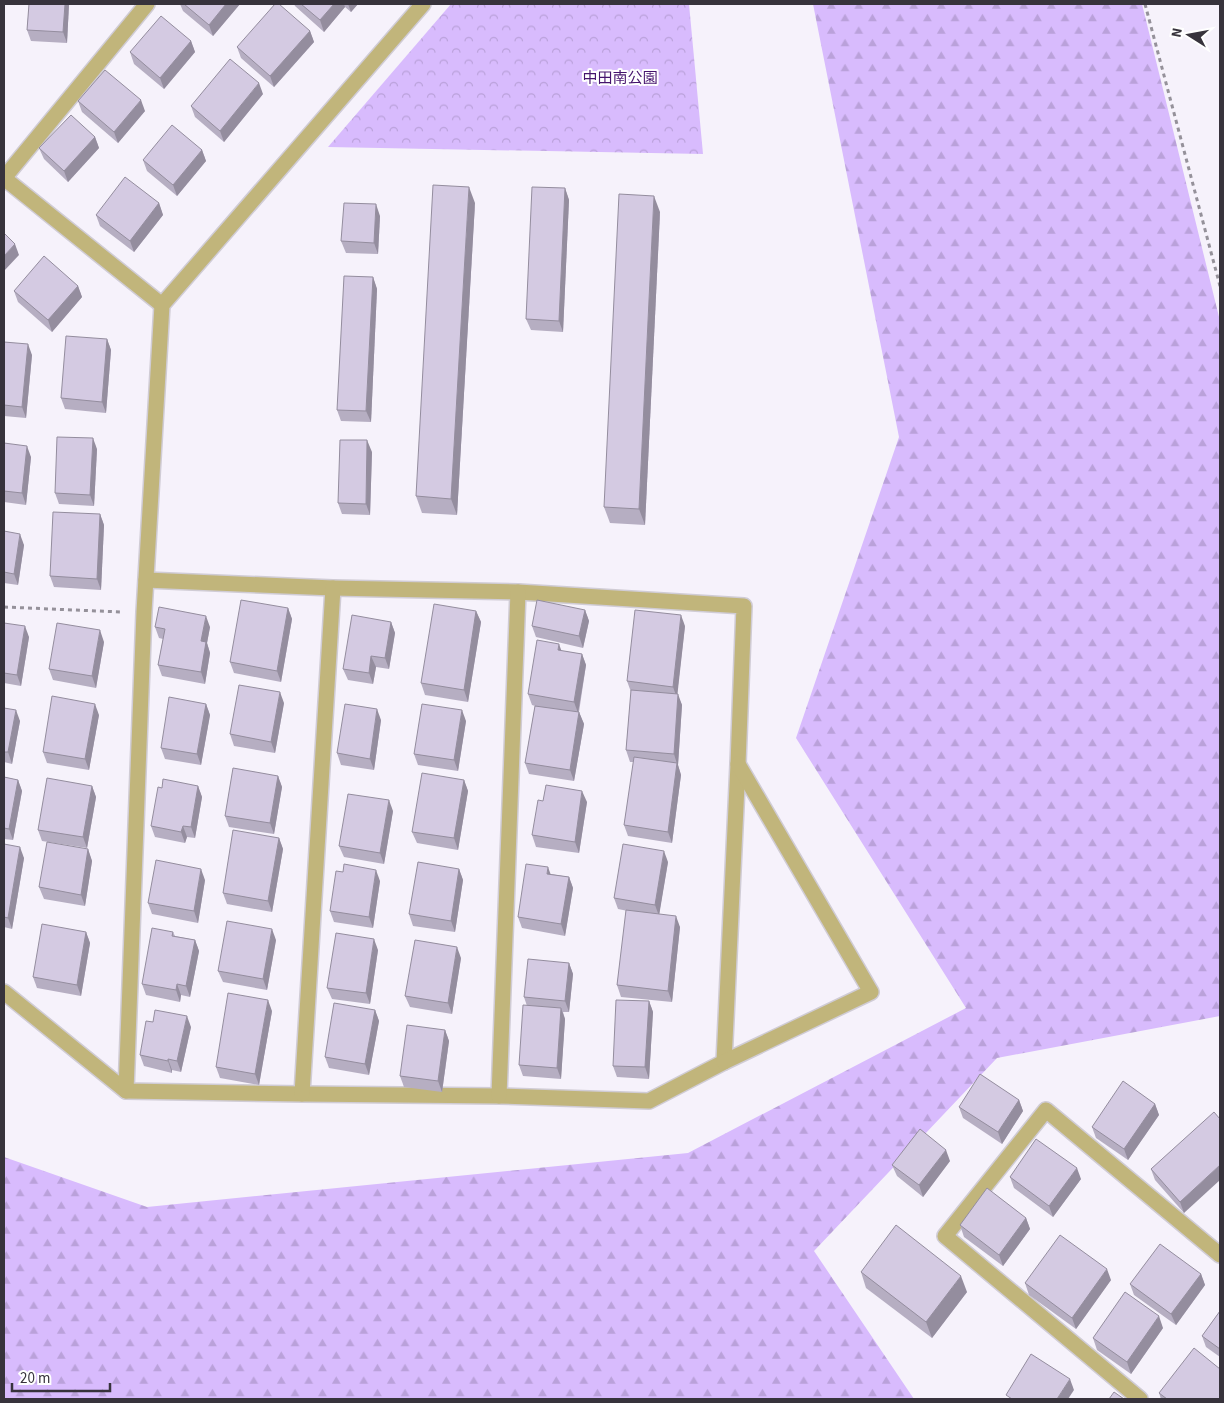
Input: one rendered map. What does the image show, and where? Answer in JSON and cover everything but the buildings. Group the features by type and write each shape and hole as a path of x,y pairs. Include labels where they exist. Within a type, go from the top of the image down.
{"street":[{"path":"147,4 4,178 162,305"},
{"path":"126,1090 144,612 162,305 423,4"},
{"path":"146,580 333,588 518,592 744,606 724,1062"},
{"path":"302,1094 333,588"},
{"path":"498,1096 518,592"},
{"path":"4,992 126,1090 498,1096 649,1101 724,1062 871,992 738,764"},
{"path":"1140,1399 945,1236 1046,1110 1220,1255"}],"path":[{"path":"1145,4 1220,286"},
{"path":"4,607 144,612"}],"green space":[{"name":"中田南公園","path":"451,4 689,4 703,154 328,147"},
{"path":"813,4 1142,4 1220,321 1220,1016 997,1058 814,1251 914,1399 4,1399 4,1157 147,1207 688,1153 966,1008 796,738 899,437"}]}
